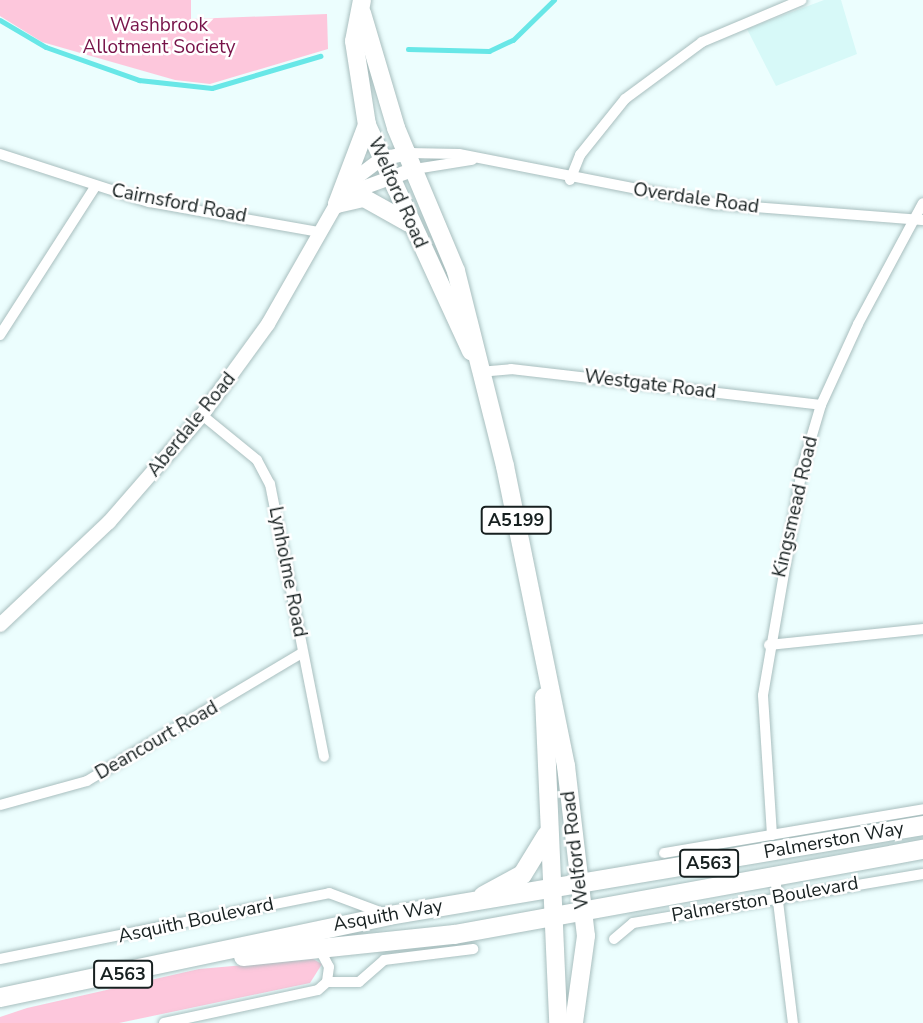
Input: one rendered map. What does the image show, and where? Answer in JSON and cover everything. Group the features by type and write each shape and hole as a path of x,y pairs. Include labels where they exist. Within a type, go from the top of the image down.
{"highway":[{"name":"Palmerston Way","path":"580,886 923,825"},
{"name":"A563","path":"469,901 522,874 546,835"},
{"name":"Palmerston Way","path":"583,912 923,849"},
{"path":"704,864 766,866 775,877"},
{"name":"Asquith Way","path":"0,996 200,959 388,915 580,886"},
{"name":"Asquith Way","path":"200,959 320,950 583,912"}],"main road":[{"name":"Welford Road","path":"362,6 354,41 367,125 409,223 478,368"},
{"name":"Welford Road","path":"362,6 412,161 456,271 478,368 505,466 545,679 561,732 583,912 574,1023"},
{"path":"367,125 341,199 364,198 409,223"},
{"name":"Welford Road","path":"545,679 546,835 555,917 558,1023"}],"street":[{"path":"570,180 580,155 625,99 702,41 802,0"},
{"name":"Cairnsford Road","path":"0,154 95,187 320,232"},
{"name":"Overdale Road","path":"412,161 472,160"},
{"name":"Overdale Road","path":"412,161 472,160 570,180 715,204 918,220"},
{"path":"385,167 412,161"},
{"name":"Aberdale Road","path":"0,625 109,522 202,415 268,324 320,232 359,172 385,167"},
{"path":"0,335 95,187"},
{"name":"Kingsmead Road","path":"772,835 763,695 787,536 821,405 918,220 923,203"},
{"name":"Westgate Road","path":"478,368 511,369 821,405"},
{"name":"Lynholme Road","path":"202,415 267,476 324,757"},
{"path":"769,645 923,629"},
{"name":"Deancourt Road","path":"0,806 87,781 302,653"},
{"path":"664,853 923,809"},
{"name":"Palmerston Boulevard","path":"614,939 633,923 923,874"},
{"path":"775,877 793,1023"},
{"name":"Asquith Boulevard","path":"0,959 329,893 388,915"},
{"path":"327,982 359,982 384,960 473,948"},
{"path":"164,1023 318,990 327,982 329,967 320,950"}],"shaded area":[{"path":"824,0 841,0 857,54 776,86 747,29"}],"green space":[{"name":"Washbrook Allotment Society","path":"0,0 191,0 191,19 327,14 328,49 210,84 175,80 42,42 0,16"},
{"path":"313,959 322,964 310,983 119,1023 0,1023 0,1017 27,1008 199,969"}],"waterway":[{"path":"408,49 489,51 513,40 554,0"},
{"path":"0,20 46,47 139,80 212,88 320,56"}]}
